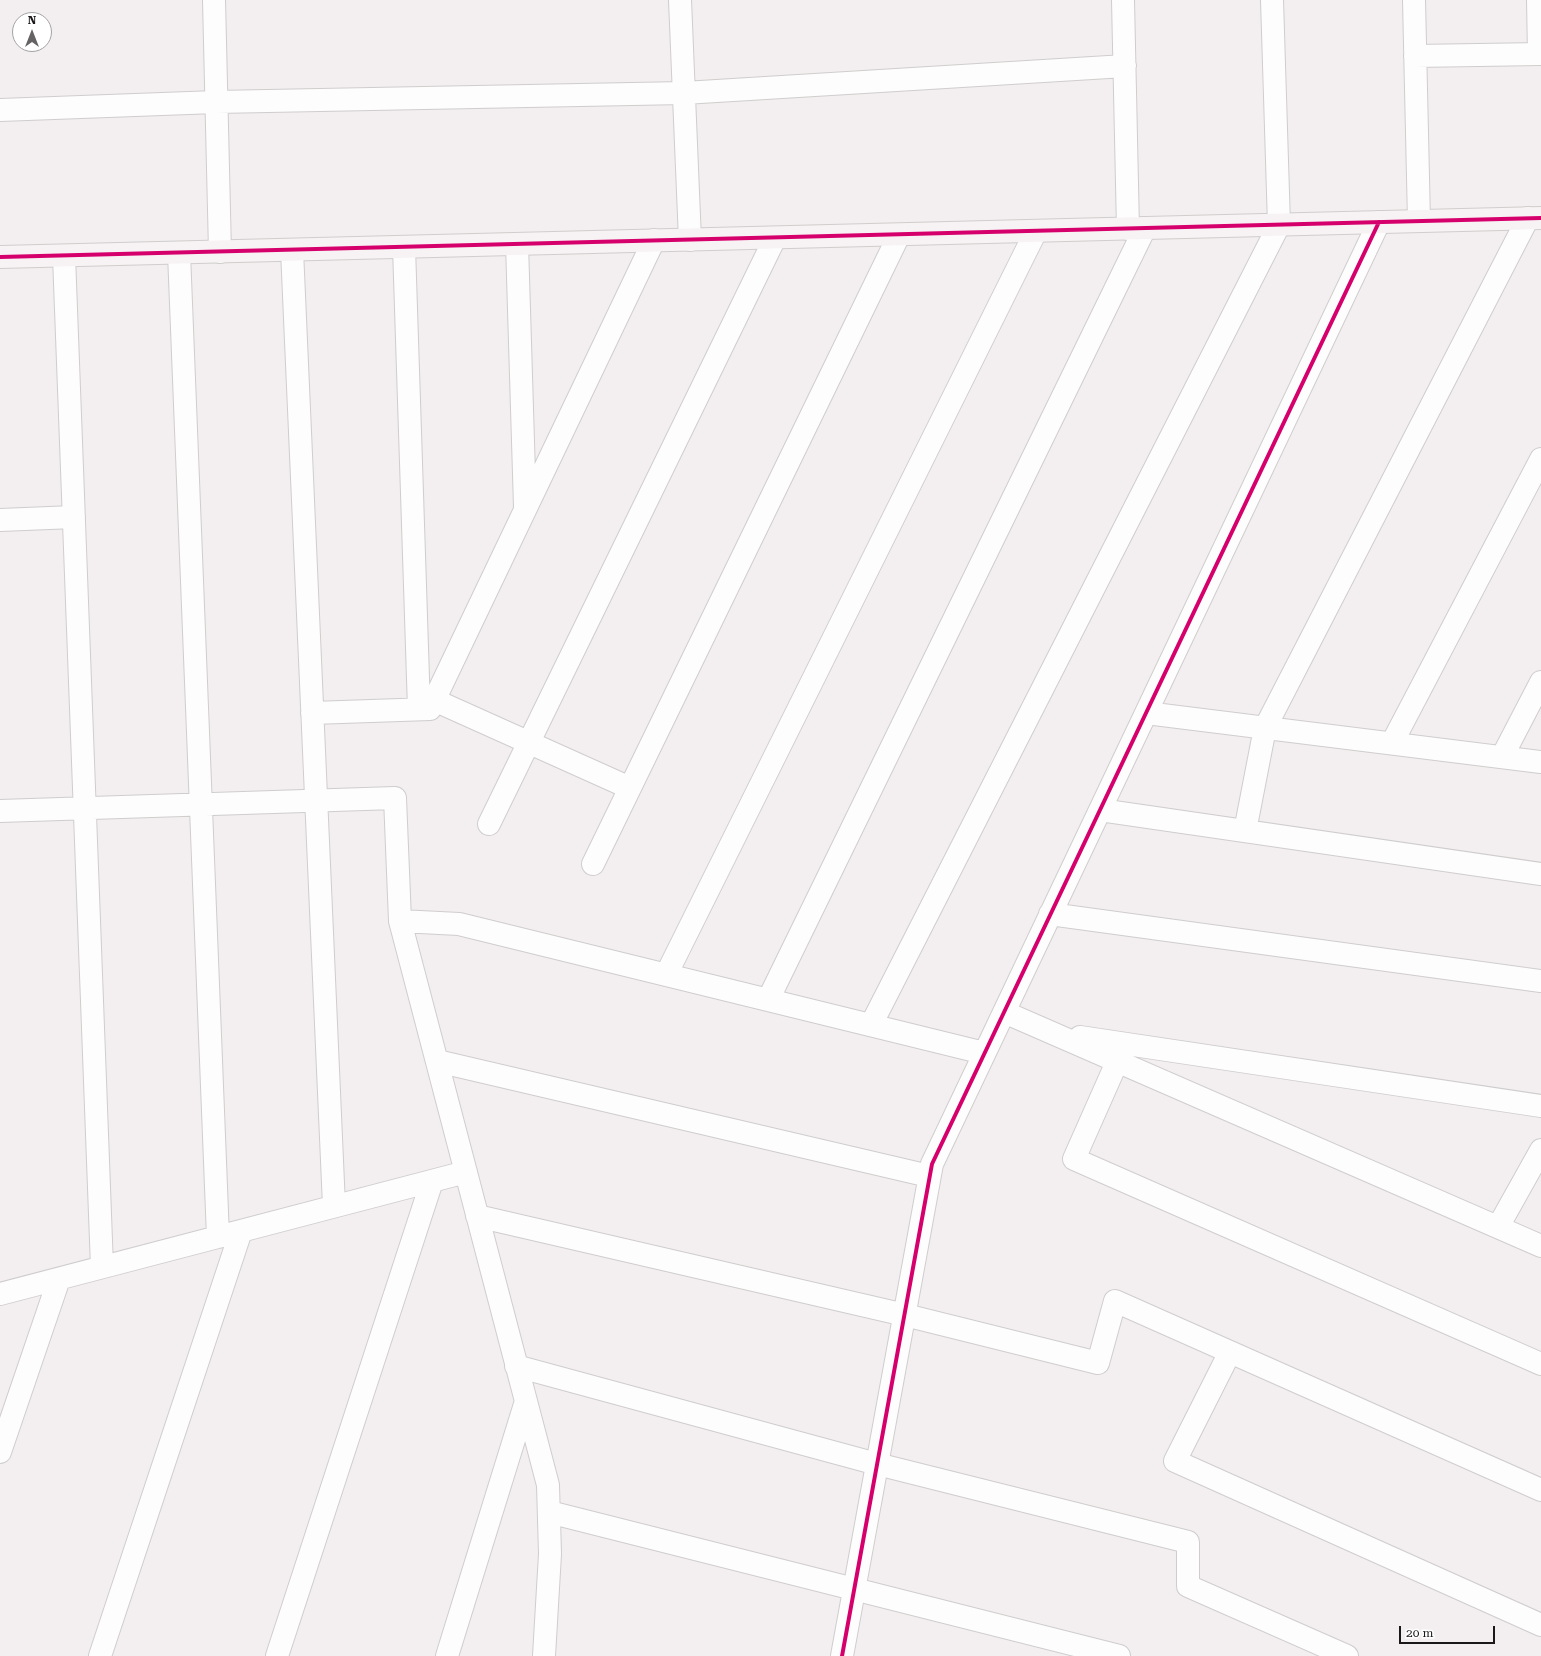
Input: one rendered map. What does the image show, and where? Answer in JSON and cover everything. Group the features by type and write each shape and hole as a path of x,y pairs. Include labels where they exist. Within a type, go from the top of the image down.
{"street":[{"path":"214,0 220,252"},
{"path":"680,0 690,240"},
{"path":"768,1000 1136,229 1125,66 1123,0"},
{"path":"871,1025 1279,225 1272,0"},
{"path":"1414,0 1419,221"},
{"path":"1415,56 1540,54 1538,0"},
{"path":"0,110 216,102 684,93 1125,66"},
{"path":"0,257 1535,218 1266,728 1245,831"},
{"path":"842,1656 932,1164 1379,222"},
{"path":"666,975 1036,231"},
{"path":"593,864 899,235"},
{"path":"489,824 775,238"},
{"path":"427,705 525,510 654,240"},
{"path":"517,244 525,510"},
{"path":"404,247 427,705"},
{"path":"292,250 334,1206"},
{"path":"179,253 218,1237"},
{"path":"64,256 102,1267"},
{"path":"1392,743 1541,459"},
{"path":"0,520 74,517"},
{"path":"1502,757 1541,682"},
{"path":"312,713 427,705 529,743 630,788"},
{"path":"1146,713 1541,762"},
{"path":"0,811 395,798 400,921 548,1485 550,1554 549,1655"},
{"path":"1100,810 1541,874"},
{"path":"1050,914 1541,981"},
{"path":"400,921 459,924 984,1052"},
{"path":"1004,1012 1541,1246"},
{"path":"1051,1032 1541,1106"},
{"path":"437,1061 929,1176"},
{"path":"1117,1062 1074,1159 1541,1364"},
{"path":"1498,1227 1541,1150"},
{"path":"0,1294 466,1172"},
{"path":"277,1656 432,1181"},
{"path":"477,1216 905,1315 1098,1363 1116,1301 1541,1490"},
{"path":"100,1656 241,1231"},
{"path":"0,1452 59,1279"},
{"path":"1230,1352 1175,1461 1541,1625"},
{"path":"516,1366 877,1464 1188,1542 1188,1586 1347,1656"},
{"path":"448,1656 526,1401"},
{"path":"549,1512 1119,1656"}],"cycle path":[{"path":"0,257 1541,218"},
{"path":"842,1656 932,1164 1379,222"}]}
